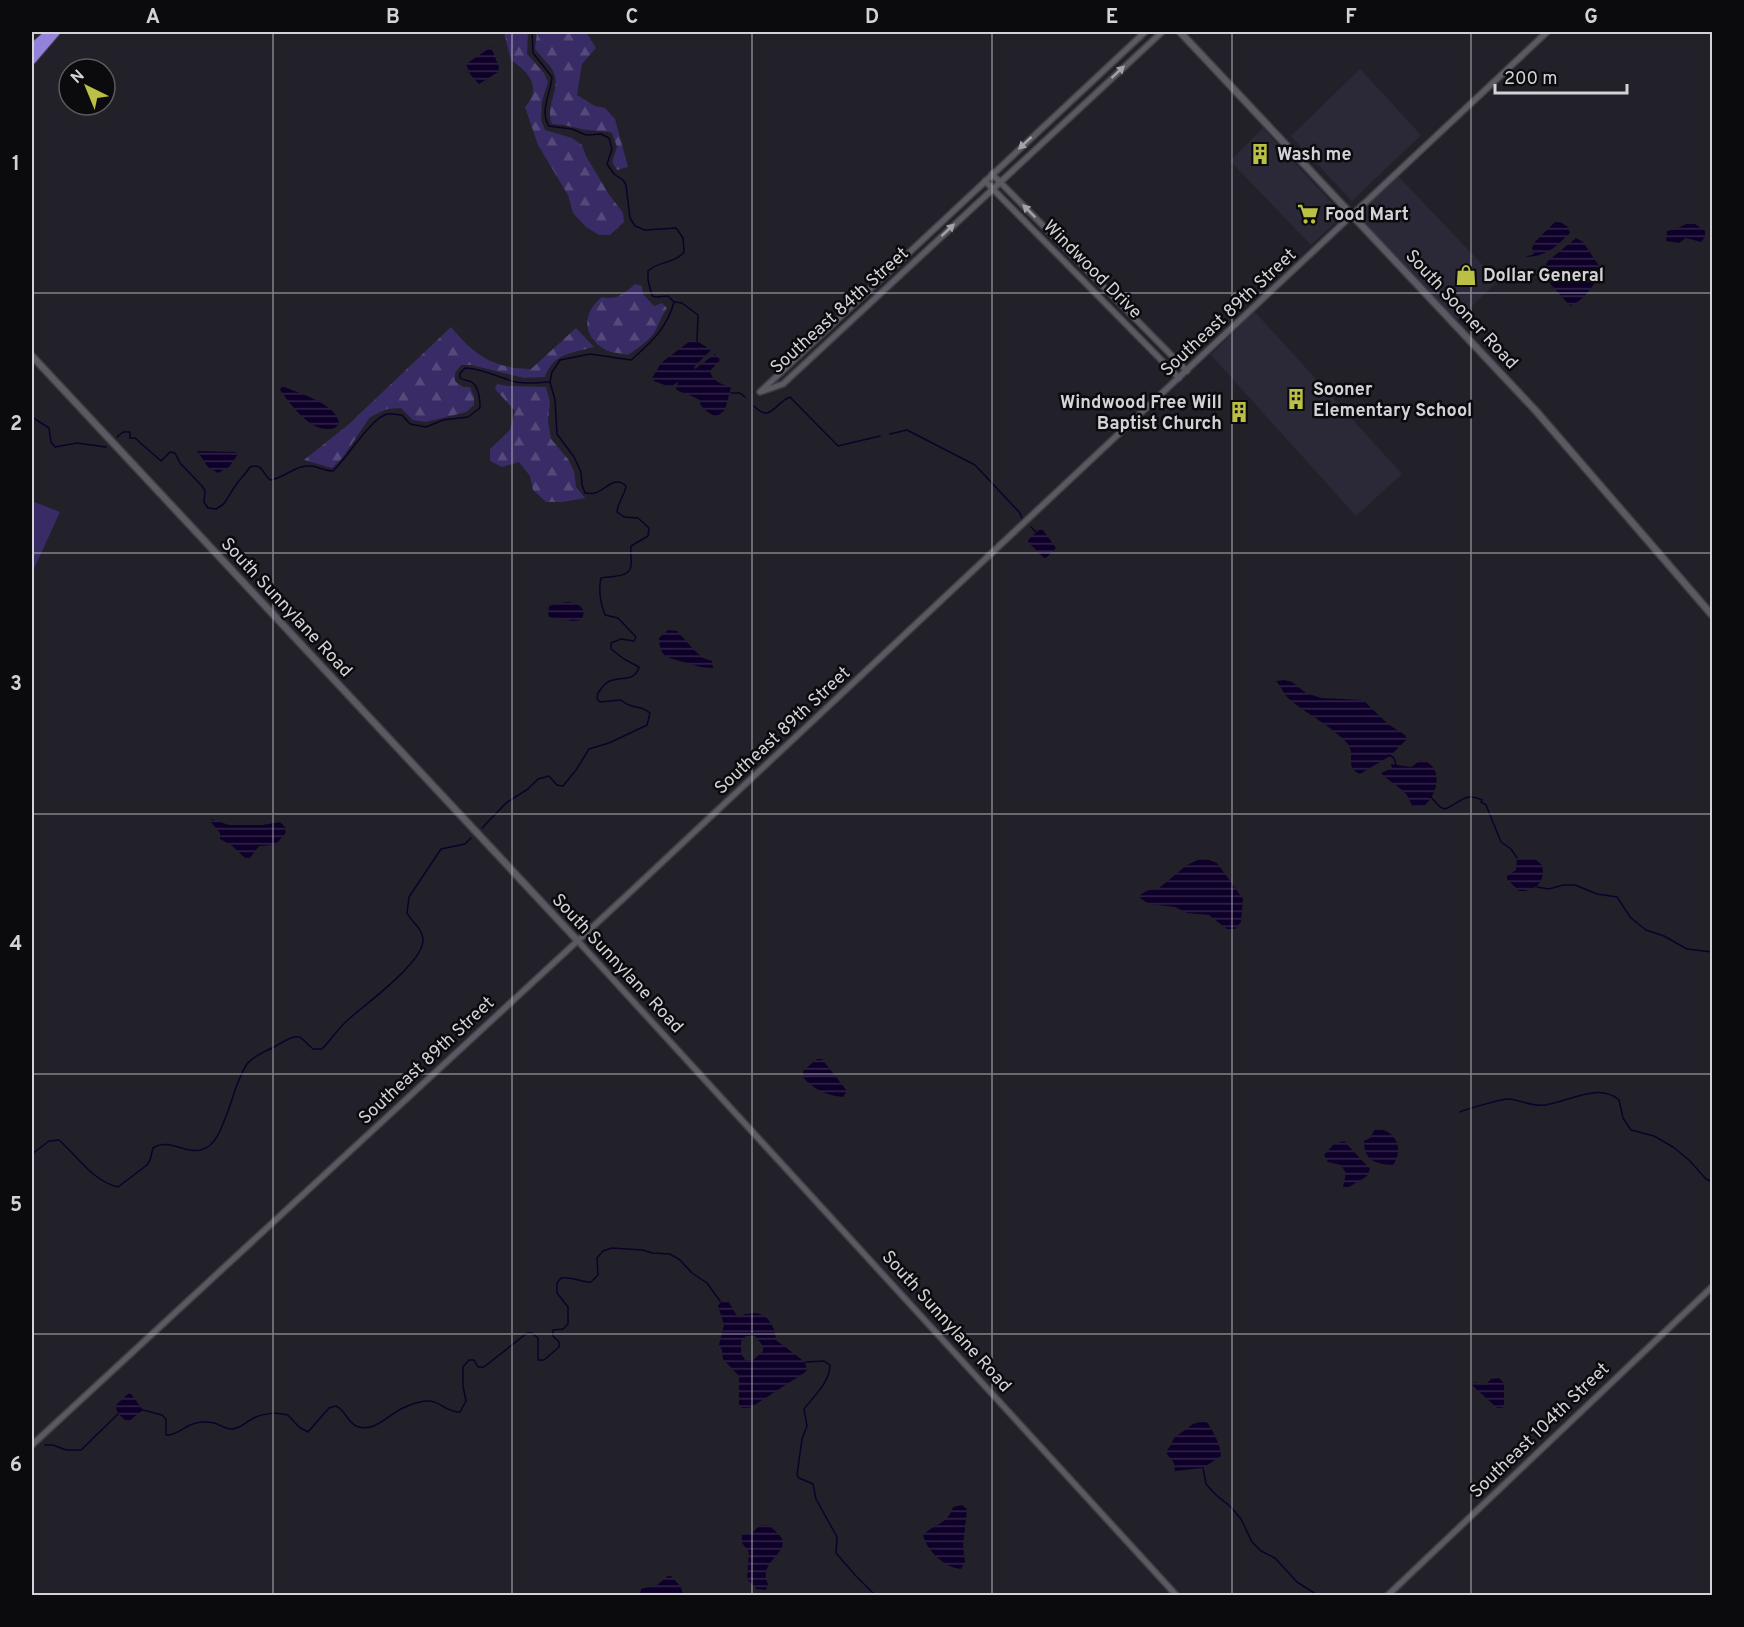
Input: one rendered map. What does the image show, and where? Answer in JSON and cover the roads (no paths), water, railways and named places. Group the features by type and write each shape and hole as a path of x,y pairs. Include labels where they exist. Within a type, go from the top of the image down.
{"highway":[{"path":"32,48 50,32"},
{"path":"32,60 56,32"}],"main road":[{"name":"South Sooner Road","path":"1180,32 1539,414 1713,615"},
{"name":"South Sunnylane Road","path":"32,356 577,940"}],"street":[{"name":"Southeast 84th Street","path":"1145,32 760,392 783,384 1162,32"},
{"name":"Southeast 89th Street","path":"32,1445 577,940 1547,32"},
{"name":"Windwood Drive","path":"992,174 1187,371"},
{"name":"Windwood Drive","path":"985,181 1179,378"},
{"name":"South Sunnylane Road","path":"577,940 1177,1596"},
{"name":"Southeast 104th Street","path":"1387,1596 1713,1287"}],"waterway":[{"path":"482,828 506,803 528,789 538,779 549,776 557,785 563,786 589,749 609,743 647,725 650,713 643,708 629,705 621,700 600,702 597,699 598,693 606,683 629,678 635,675 639,667 611,649 611,643 621,639 634,641 636,637 618,618 605,615 600,596 601,578 623,575 630,570 631,546 648,536 649,528 638,518 624,517 617,512 626,486 622,483 610,484 594,493 585,493 581,472 574,457 557,434 555,400 550,382 552,372 560,360 590,354 631,360 645,347 663,327 674,302 668,296 652,296 648,271 676,259 684,252 683,238 676,228 645,230 635,226 630,218 626,185 607,164 612,149 609,138 601,134 586,135 572,129 549,126 545,108 552,77 533,53 532,32"},
{"path":"675,302 682,303 698,315 697,341"},
{"path":"117,437 123,432 130,432 130,438 135,438 161,461 170,452 175,453 180,463 202,486 205,491 204,502 208,508 216,509 226,501 250,467 257,466 270,480 306,466 333,471 367,430 387,414 402,415 410,424 426,427 443,420 468,417 480,408 480,400 475,385 460,378 460,373 465,368 516,382 550,382"},
{"path":"731,393 740,393 745,397"},
{"path":"754,406 765,413 790,397 838,446 880,436"},
{"path":"32,417 49,428 51,442 55,447 77,443 106,447"},
{"path":"890,434 907,430 975,465 1020,513 1022,518"},
{"path":"1031,527 1036,532"},
{"path":"1389,755 1394,758 1396,765"},
{"path":"1431,797 1445,809 1462,799 1471,797 1482,800 1501,842 1511,849 1517,858"},
{"path":"32,1154 49,1141 59,1140 93,1174 118,1187 147,1165 153,1148 167,1145 194,1151 209,1146 220,1131 240,1076 250,1061 294,1037 300,1037 313,1049 322,1049 346,1022 414,960 420,950 423,937 420,929 407,913 409,897 441,849 465,844 471,838"},
{"path":"1537,887 1549,889 1563,885 1575,885 1597,894 1617,897 1631,918 1646,930 1664,936 1687,949 1712,952"},
{"path":"1460,1112 1505,1099 1540,1105 1593,1093 1611,1095 1619,1100 1623,1118 1631,1130 1654,1136 1673,1147 1712,1182"},
{"path":"143,1410 162,1415 166,1419 166,1435 174,1434 200,1422 214,1423 232,1429 256,1417 274,1413 288,1415 299,1427 308,1432 329,1408 336,1406 353,1424 363,1428 375,1425 403,1408 425,1401 435,1402 450,1410 460,1412 466,1401 463,1367 469,1360 474,1360 478,1367 484,1367 527,1333 532,1333 538,1338 538,1360 544,1360 559,1347 559,1342 553,1336 553,1330 563,1329 568,1324 568,1307 557,1293 557,1283 561,1278 591,1282 598,1275 597,1258 603,1251 612,1248 670,1254 707,1283 720,1301"},
{"path":"806,1362 824,1361 830,1365 824,1383 804,1409 807,1426 802,1439 797,1475 813,1484 816,1499 837,1537 836,1553 876,1596"},
{"path":"45,1445 53,1445 66,1450 81,1450 118,1414"},
{"path":"1203,1468 1206,1484 1241,1519 1252,1542 1261,1551 1275,1558 1297,1582 1319,1596"},
{"path":"1464,1596 1472,1594"}],"place":[{"name":"Wash me","path":"1260,154"},
{"name":"Food Mart","path":"1308,214"},
{"name":"Dollar General","path":"1466,275"},
{"name":"Sooner Elementary School","path":"1296,399"},
{"name":"Windwood Free Will Baptist Church","path":"1239,412"}]}
